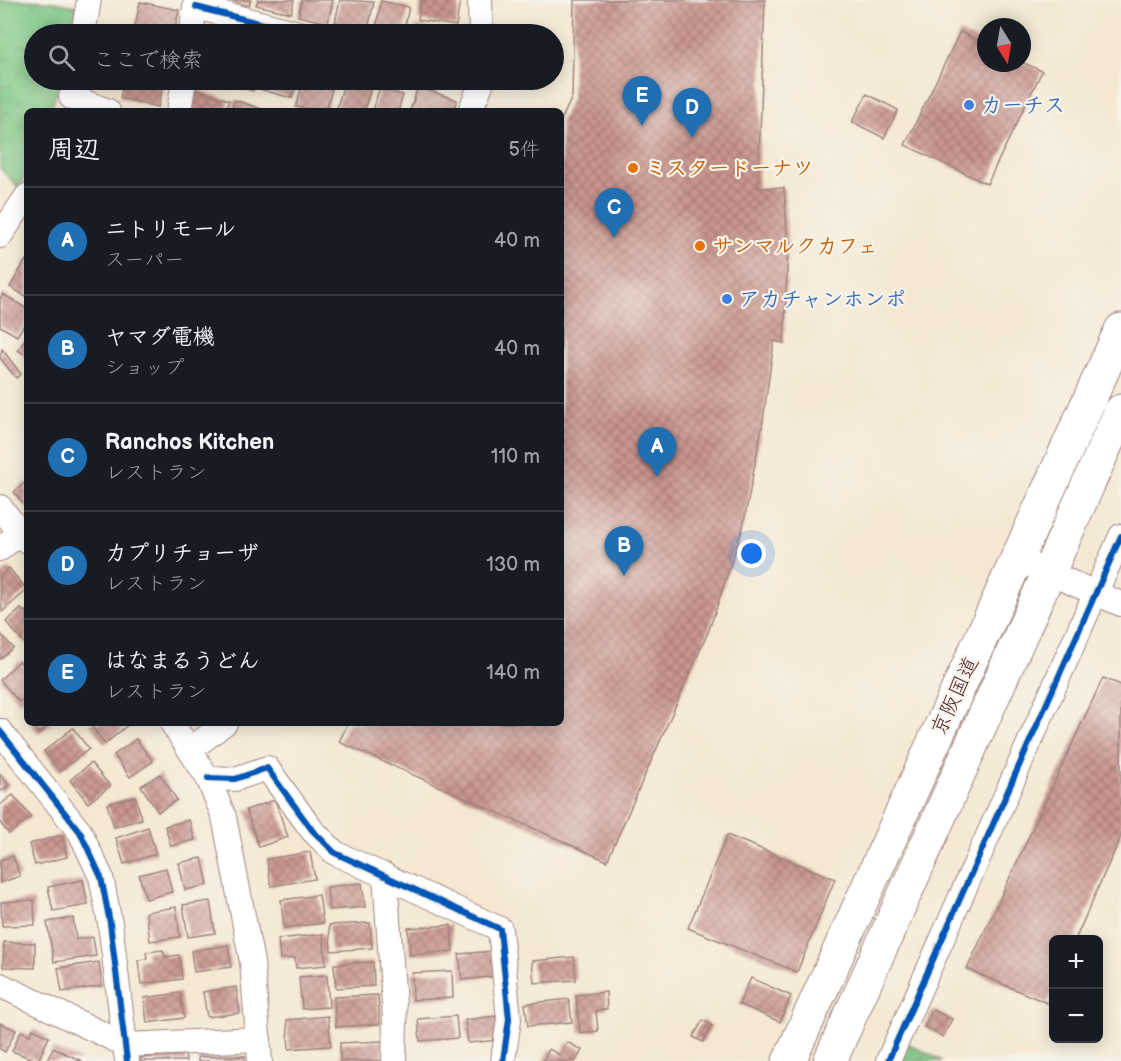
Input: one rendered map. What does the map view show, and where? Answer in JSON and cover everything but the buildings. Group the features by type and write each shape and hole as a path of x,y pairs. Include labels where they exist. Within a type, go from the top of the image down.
{"highway":[{"name":"京阪国道","path":"789,1061 1121,330"},
{"name":"京阪国道","path":"830,1061 1121,411"}],"street":[{"path":"85,24 90,0"},
{"path":"480,0 481,24"},
{"path":"193,24 196,3 268,24"},
{"path":"179,108 182,90"},
{"path":"471,108 477,90"},
{"path":"70,96 100,108"},
{"path":"0,236 24,200"},
{"path":"0,507 24,532"},
{"path":"0,549 24,534"},
{"path":"888,1061 1121,536"},
{"path":"1017,559 1121,604"},
{"path":"0,985 127,1053 259,1050 252,962 224,816 208,778 174,726"},
{"path":"190,750 221,726"},
{"path":"0,731 80,832 101,877 127,1053"},
{"path":"208,778 235,779 267,768 312,830 335,853 500,929 509,1019 503,1061"},
{"path":"385,875 395,1020 394,1061"}],"green space":[{"path":"0,0 51,2 79,8 75,24 24,24 24,90 57,90 52,108 24,108 24,178 18,187 0,168"},
{"path":"909,1044 939,1059 941,1061 901,1061"}],"cycle path":[{"path":"196,7 263,24"},
{"path":"888,1061 1121,536"},
{"path":"0,731 80,832 101,877 110,923 127,1061"},
{"path":"208,778 235,779 267,768 312,830 335,853 500,929 509,1019 503,1061"}],"place":[{"name":"カーチス","path":"969,105"},
{"name":"はなまるうどん","path":"642,126"},
{"name":"カプリチョーザ","path":"692,138"},
{"name":"ミスタードーナツ","path":"633,168"},
{"name":"Ranchos Kitchen","path":"614,238"},
{"name":"サンマルクカフェ","path":"700,246"},
{"name":"アカチャンホンポ","path":"727,299"},
{"name":"ニトリモール","path":"657,477"},
{"name":"ヤマダ電機","path":"624,576"}]}
